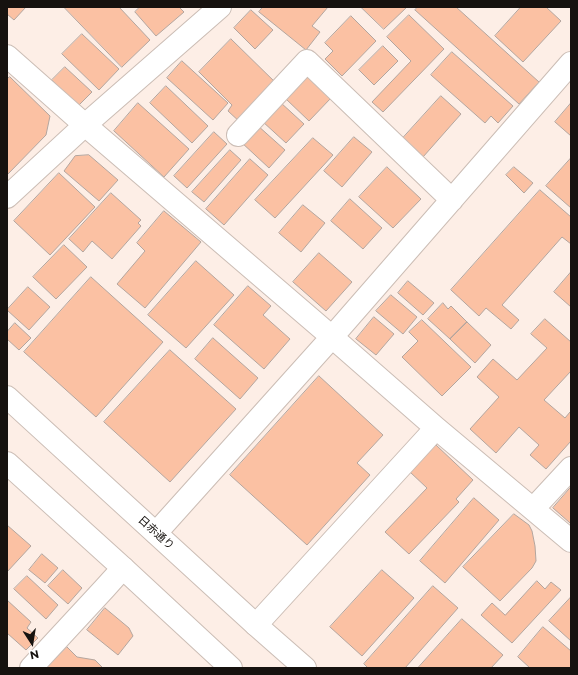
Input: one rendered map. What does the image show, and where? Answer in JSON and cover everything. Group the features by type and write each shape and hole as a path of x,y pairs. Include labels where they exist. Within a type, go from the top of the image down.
{"street":[{"path":"7,197 85,125 220,7"},
{"path":"7,56 436,428 571,541"},
{"path":"238,135 307,61 452,200"},
{"path":"156,533 332,337 571,63"},
{"name":"日赤通り","path":"7,397 305,668"},
{"path":"256,625 436,428"},
{"path":"7,463 231,668"},
{"path":"534,509 571,468"},
{"path":"31,668 123,568"}],"building":[{"path":"7,7 26,7 14,20 7,14"},
{"path":"64,7 119,7 150,40 122,67"},
{"path":"140,7 179,7 184,12 156,36 135,12"},
{"path":"263,7 328,7 312,26 320,32 306,50 259,12"},
{"path":"361,7 407,7 384,29"},
{"path":"418,7 456,7 539,82 519,104 415,10"},
{"path":"521,7 546,7 561,21 523,62 495,36"},
{"path":"251,10 273,30 255,49 234,28"},
{"path":"409,15 444,49 383,112 372,102 411,61 387,37"},
{"path":"351,16 376,41 342,76 325,59 333,51 325,43"},
{"path":"82,34 119,69 99,90 62,54"},
{"path":"231,39 279,86 242,124 228,111 232,105 199,72"},
{"path":"383,46 398,61 374,85 359,70"},
{"path":"452,52 513,106 498,123 491,116 485,123 431,75"},
{"path":"182,61 228,103 213,120 167,78"},
{"path":"65,67 92,92 78,106 52,80"},
{"path":"307,76 331,98 309,121 286,99"},
{"path":"10,77 50,116 46,135 7,175 7,79"},
{"path":"166,86 208,126 192,143 150,103"},
{"path":"441,96 461,114 423,157 403,138"},
{"path":"280,102 304,124 286,143 262,121"},
{"path":"138,103 189,149 164,177 114,131"},
{"path":"571,103 571,136 555,122"},
{"path":"257,125 285,150 269,168 241,142"},
{"path":"214,132 227,144 187,188 174,176"},
{"path":"354,137 372,152 342,187 324,171"},
{"path":"313,138 333,155 275,218 255,200"},
{"path":"230,150 241,160 204,202 192,192"},
{"path":"89,155 118,180 99,201 64,171 75,156"},
{"path":"571,158 571,208 546,186"},
{"path":"250,159 268,175 224,225 206,209"},
{"path":"387,167 421,199 393,228 359,197"},
{"path":"514,167 533,183 524,193 506,175"},
{"path":"59,173 95,207 50,255 14,221"},
{"path":"540,190 571,217 571,244 562,237 502,305 519,320 511,329 486,308 479,316 451,290"},
{"path":"111,193 141,220 138,223 141,226 112,259 92,241 83,252 69,239"},
{"path":"350,199 382,228 363,249 331,221"},
{"path":"303,205 325,223 301,252 279,233"},
{"path":"164,211 201,242 145,308 117,284 145,251 137,243"},
{"path":"64,245 87,267 56,299 33,277"},
{"path":"319,253 352,282 326,311 293,282"},
{"path":"196,261 234,295 186,348 148,315"},
{"path":"571,272 571,307 554,292"},
{"path":"91,277 163,342 96,417 24,352"},
{"path":"408,281 434,303 423,315 398,293"},
{"path":"248,286 271,306 263,315 290,339 264,369 214,325"},
{"path":"28,287 50,307 29,330 7,310"},
{"path":"391,295 417,317 403,334 376,311"},
{"path":"443,303 448,309 451,306 467,322 450,339 428,319"},
{"path":"374,317 394,334 376,355 356,339"},
{"path":"545,319 571,342 571,371 544,400 565,418 570,412 571,413 571,441 546,469 530,455 539,445 519,427 496,453 470,429 499,397 477,377 493,359 517,380 547,348 531,334"},
{"path":"422,320 471,367 442,396 402,357 418,341 409,332"},
{"path":"467,322 491,345 475,363 450,339"},
{"path":"15,323 31,338 19,350 7,339 7,332"},
{"path":"213,338 258,378 240,399 195,359"},
{"path":"170,350 236,409 170,482 104,422"},
{"path":"319,376 383,435 357,463 370,475 307,545 230,475"},
{"path":"436,445 473,480 456,499 459,502 409,554 385,532 427,488 410,472"},
{"path":"571,487 571,522 570,523 553,508"},
{"path":"474,498 499,520 445,583 420,561"},
{"path":"514,514 529,525 532,531 536,561 532,568 500,601 463,567"},
{"path":"7,525 31,546 7,572"},
{"path":"42,554 58,568 45,583 29,570"},
{"path":"63,570 82,588 68,604 48,586"},
{"path":"382,570 414,598 362,656 330,627"},
{"path":"27,576 58,605 46,619 14,589"},
{"path":"537,581 545,589 551,582 561,590 512,643 481,615 492,603 505,615"},
{"path":"433,586 458,608 405,668 368,668 364,664"},
{"path":"571,597 571,641 549,621"},
{"path":"7,600 31,622 27,628 38,638 26,650 7,633"},
{"path":"105,608 129,628 133,636 118,655 87,630"},
{"path":"462,619 503,655 491,668 418,668"},
{"path":"543,627 571,651 571,668 530,668 518,657"},
{"path":"67,647 77,657 95,660 103,668 46,668"}]}
